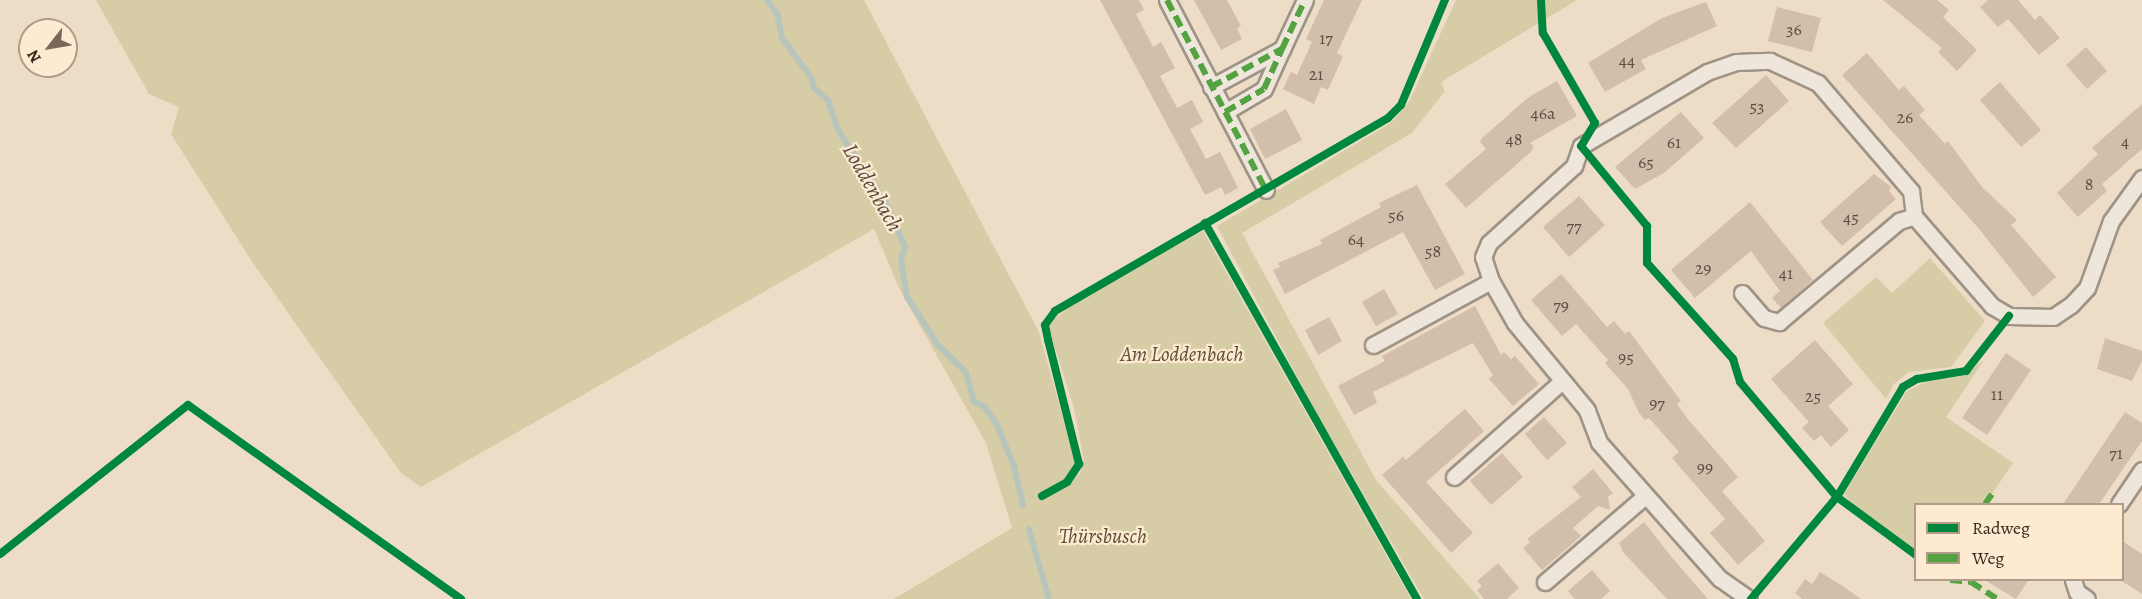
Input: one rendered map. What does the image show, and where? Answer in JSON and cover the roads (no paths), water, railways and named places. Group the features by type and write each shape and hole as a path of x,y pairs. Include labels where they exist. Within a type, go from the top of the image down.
{"street":[{"path":"1167,0 1266,190"},
{"path":"1225,112 1264,89 1305,0"},
{"path":"1211,87 1282,49"},
{"path":"1749,599 1720,579 1599,442 1587,410 1515,323 1491,281 1483,257 1488,243 1574,166 1581,146 1707,72 1736,62 1770,61 1818,83 1911,191 1914,216 1992,306 2009,316 2054,317 2087,288 2111,221 2142,178"},
{"path":"1742,293 1764,318 1779,322 1899,221 1914,216"},
{"path":"1373,345 1491,281"},
{"path":"1454,477 1562,381"},
{"path":"2120,503 2142,470"},
{"path":"1545,582 1645,496"},
{"path":"2074,581 2077,592 2087,599"}],"waterway":[{"name":"Loddenbach","path":"767,0 778,16 782,38 811,77 814,88 828,100 838,130 886,203 905,247 901,260 907,297 938,345 966,372 974,402 985,407 997,425 1014,466 1023,505"},
{"name":"Loddenbach","path":"1029,529 1049,599"}],"park label":[{"name":"Am Loddenbach","path":"1182,354"},
{"name":"Thürsbusch","path":"1103,536"}]}
